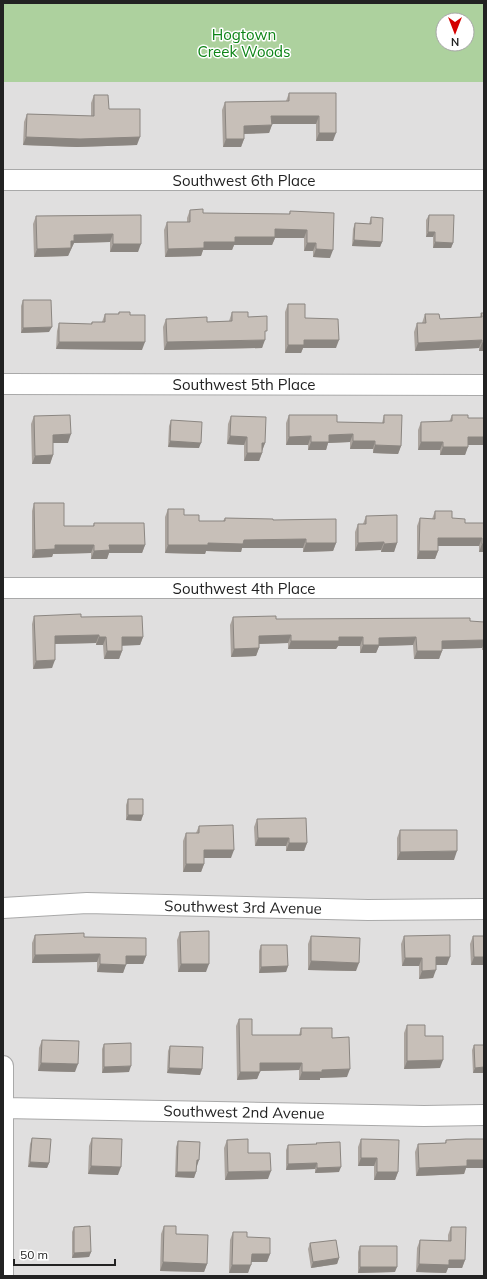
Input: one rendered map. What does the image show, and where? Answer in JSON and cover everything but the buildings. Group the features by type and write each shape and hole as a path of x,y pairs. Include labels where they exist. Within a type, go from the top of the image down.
{"street":[{"name":"Southwest 6th Place","path":"3,180 484,180"},
{"name":"Southwest 5th Place","path":"3,384 484,385"},
{"name":"Southwest 4th Place","path":"3,588 484,588"},
{"name":"Southwest 3rd Avenue","path":"3,908 87,903 368,910 484,909"},
{"path":"3,1066 3,1276"},
{"name":"Southwest 2nd Avenue","path":"4,1108 424,1116 484,1115"}],"shaded area":[{"path":"3,82 484,82 484,1276 3,1276"}],"green space":[{"name":"Hogtown Creek Woods","path":"3,3 484,3 484,82 3,82"}]}
